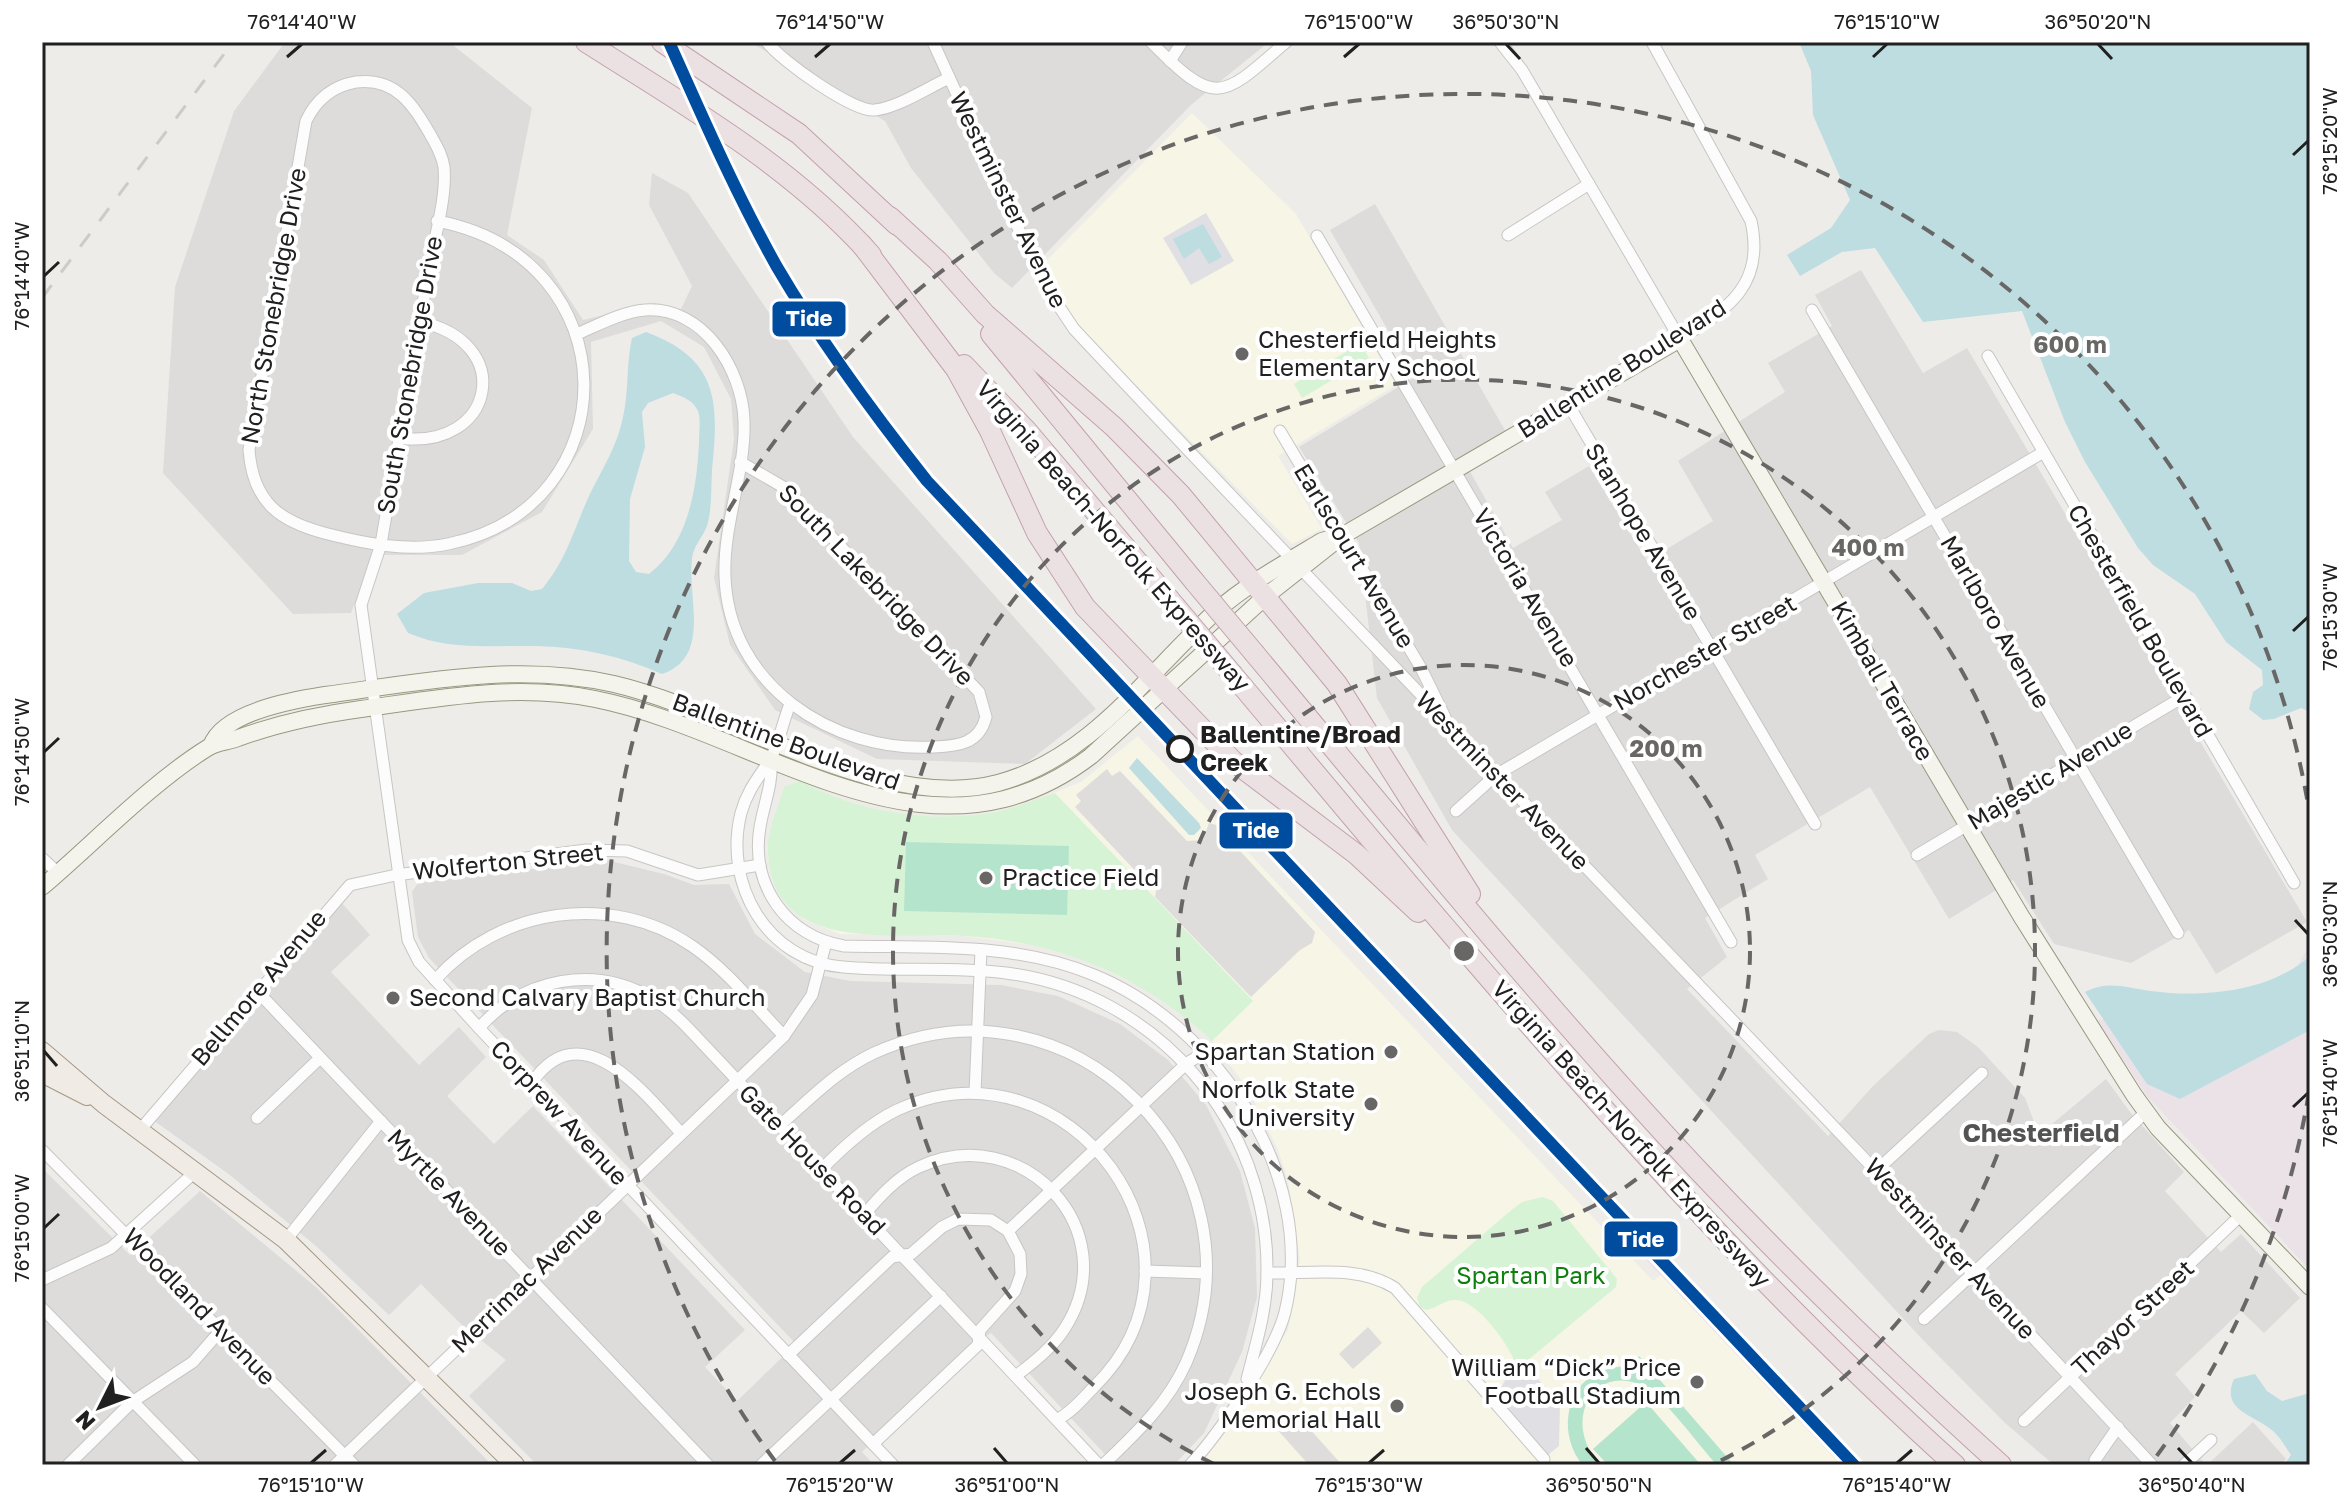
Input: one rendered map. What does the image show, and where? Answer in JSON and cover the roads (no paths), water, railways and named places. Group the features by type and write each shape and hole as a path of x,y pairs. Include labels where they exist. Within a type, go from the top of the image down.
{"highway":[{"name":"Virginia Beach-Norfolk Expressway","path":"586,42 745,144 801,187 862,245 963,363 1027,431 1587,1094 1715,1232 1955,1465"},
{"name":"Virginia Beach-Norfolk Expressway","path":"662,42 799,134 890,217 1505,952 1626,1092 1745,1219 1869,1343 2001,1465"},
{"path":"890,217 938,261 985,314 1154,466 1260,589 1346,697 1505,952"},
{"path":"862,245 956,369 990,431 1037,533 1072,590 1149,676 1233,761 1356,854 1480,969"}],"main road":[{"name":"Ballentine Boulevard","path":"42,887 211,746 219,731 262,710 315,697 502,673 563,675 645,693 899,785 949,790 973,788 1020,775 1061,756 1102,725 1212,614 1260,589 1322,541 1342,536 1680,339"},
{"name":"Kimball Terrace","path":"1680,339 1968,826 2146,1112 2310,1287"},
{"name":"Ballentine Boulevard","path":"211,746 301,718 374,707 490,692 570,694 637,709 901,804 945,808 984,804 1019,796 1064,775 1091,756 1164,691 1260,589"},
{"path":"42,1051 104,1104 286,1240 515,1465"},
{"path":"42,1073 104,1104"}],"street":[{"path":"767,42 776,53 825,87 858,108 872,111 949,78"},
{"name":"Westminster Avenue","path":"933,42 1062,313 1448,725 1877,1170 2152,1465"},
{"path":"1151,42 1203,86 1223,88 1247,78 1286,42"},
{"path":"1170,61 1182,42"},
{"name":"Kimball Terrace","path":"1500,42 1522,70 1680,339"},
{"name":"Ballentine Boulevard","path":"1652,42 1751,221 1756,241 1754,265 1741,292 1724,310 1680,339"},
{"name":"North Stonebridge Drive","path":"381,84 363,82 340,86 319,101 306,121 249,450 261,494 284,518 320,532 381,544 426,547 463,540 502,523 542,491 568,453 581,414 584,376 577,334 553,286 531,263 494,238 437,221"},
{"name":"South Stonebridge Drive","path":"371,689 361,605 381,544 444,178 441,155 413,104 381,84"},
{"path":"1508,235 1589,184"},
{"name":"Victoria Avenue","path":"1317,236 1731,942"},
{"path":"577,334 646,310 674,314 702,331 724,356 738,384 744,419 726,555 731,618 756,670 790,704 771,759 771,786 760,828 760,865 765,886 779,909 800,929 826,942 981,950 1034,956 1114,984 1152,1007 1206,1052 1243,1103 1265,1146 1285,1218 1289,1274 1281,1324 1267,1354 1214,1437 1190,1465"},
{"name":"Marlboro Avenue","path":"1812,310 2178,933"},
{"path":"399,438 429,440 453,432 469,419 481,391 481,368 466,342 444,328 420,322"},
{"name":"Chesterfield Boulevard","path":"1988,356 2183,697 2294,883"},
{"name":"Stanhope Avenue","path":"1568,404 1815,824"},
{"name":"Earlscourt Avenue","path":"1280,431 1421,668 1448,725"},
{"name":"Norchester Street","path":"1456,811 1496,775 2042,453"},
{"name":"South Lakebridge Drive","path":"740,462 785,488 979,692 987,709 984,726 974,738 960,745 908,747 848,734 790,704"},
{"name":"Corprew Avenue","path":"371,689 408,940 435,980 479,1028 893,1465"},
{"name":"Majestic Avenue","path":"1917,855 2183,697"},
{"path":"771,759 744,801 737,836 739,870 745,894 763,925 790,949 822,964 1030,977 1084,994 1128,1017 1187,1063 1232,1127 1250,1168 1265,1226 1267,1273 1263,1317 1245,1387"},
{"name":"Wolferton Street","path":"396,875 597,850 648,856 698,875 760,865"},
{"path":"42,858 58,873"},
{"name":"Bellmore Avenue","path":"140,1130 342,891 359,881 396,875"},
{"path":"435,980 468,949 513,925 568,914 609,915 644,924 689,944 718,968 784,1036"},
{"name":"Merrimac Avenue","path":"335,1465 784,1036 805,1008 822,964 826,942"},
{"path":"975,1093 981,950"},
{"name":"Gate House Road","path":"479,1028 516,997 545,984 580,979 613,983 641,993 663,1006 1101,1465"},
{"name":"Myrtle Avenue","path":"257,991 708,1465"},
{"path":"779,1126 835,1075 875,1053 917,1038 978,1032 1026,1038 1073,1055 1112,1079 1143,1104 1166,1133 1190,1180 1202,1223 1206,1273 1201,1317 1175,1384 1148,1422 1101,1465"},
{"path":"1008,1231 1187,1063 1206,1052"},
{"path":"531,1084 545,1068 568,1056 601,1058 642,1090 681,1133"},
{"path":"257,1118 320,1058"},
{"path":"1877,1170 1982,1073"},
{"path":"821,1170 859,1134 896,1110 937,1097 975,1093 1012,1099 1050,1113 1097,1148 1122,1182 1136,1210 1145,1271 1140,1309 1125,1347 1105,1377 1058,1419"},
{"path":"1924,1319 2146,1112"},
{"path":"286,1240 381,1121"},
{"name":"Woodland Avenue","path":"42,1150 354,1465"},
{"path":"864,1215 910,1172 957,1155 1004,1160 1030,1172 1053,1190 1078,1233 1082,1283 1064,1329 1017,1375"},
{"path":"42,1280 90,1260 129,1235 196,1171"},
{"name":"Thayor Street","path":"2024,1421 2241,1215"},
{"path":"788,1355 892,1257 911,1254 942,1227 958,1219 981,1218 1008,1231 1020,1254 1018,1285 978,1335 978,1345 873,1444"},
{"path":"1145,1271 1206,1273"},
{"path":"1267,1273 1355,1273 1372,1276 1395,1288 1544,1459"},
{"path":"761,1465 941,1296"},
{"path":"42,1308 195,1465"},
{"path":"68,1465 132,1402 186,1368 221,1330"},
{"path":"2095,1460 2118,1427"},
{"path":"2184,1465 2211,1440"}],"water":[{"path":"1799,42 2310,42 2310,712 2301,708 2263,720 2249,709 2253,692 2263,685 2262,670 2226,642 2195,594 2153,565 2138,548 2085,462 2065,422 2022,311 1923,322 1875,248 1842,252 1800,276 1787,255 1831,228 1850,200 1813,115 1811,71"},
{"path":"1203,224 1222,257 1209,264 1199,248 1184,259 1173,239"},
{"path":"646,332 688,355 701,370 713,404 711,506 707,526 692,559 694,624 687,654 677,666 662,674 616,657 569,648 455,645 408,633 397,614 424,593 478,583 512,583 531,591 542,589 551,578 617,438 625,407 632,338","holes":["673,393 691,402 699,414 693,497 681,531 662,562 649,574 636,572 629,561 630,499 645,447 642,412 648,403"]},
{"path":"1137,758 1199,823 1201,828 1194,835 1189,835 1129,768"},
{"path":"2310,956 2310,1030 2180,1099 2147,1084 2085,992 2102,986 2192,994 2235,990 2276,978"},
{"path":"2255,1374 2267,1391 2282,1401 2310,1393 2310,1465 2284,1465 2291,1455 2280,1439 2236,1406 2231,1390 2234,1379"}],"railway":[{"path":"42,298 233,42"}],"place":[{"name":"Chesterfield Heights Elementary School","path":"1242,354"},
{"name":"Ballentine/Broad Creek","path":"1180,749"},
{"name":"Practice Field","path":"986,878"},
{"name":"Second Calvary Baptist Church","path":"393,998"},
{"name":"Spartan Station","path":"1391,1052"},
{"name":"Norfolk State University","path":"1371,1104"},
{"name":"William “Dick” Price Football Stadium","path":"1697,1382"},
{"name":"Joseph G. Echols Memorial Hall","path":"1397,1406"}],"district":[{"name":"Chesterfield","path":"2041,1133"}],"park label":[{"name":"Spartan Park","path":"1531,1276"}]}
